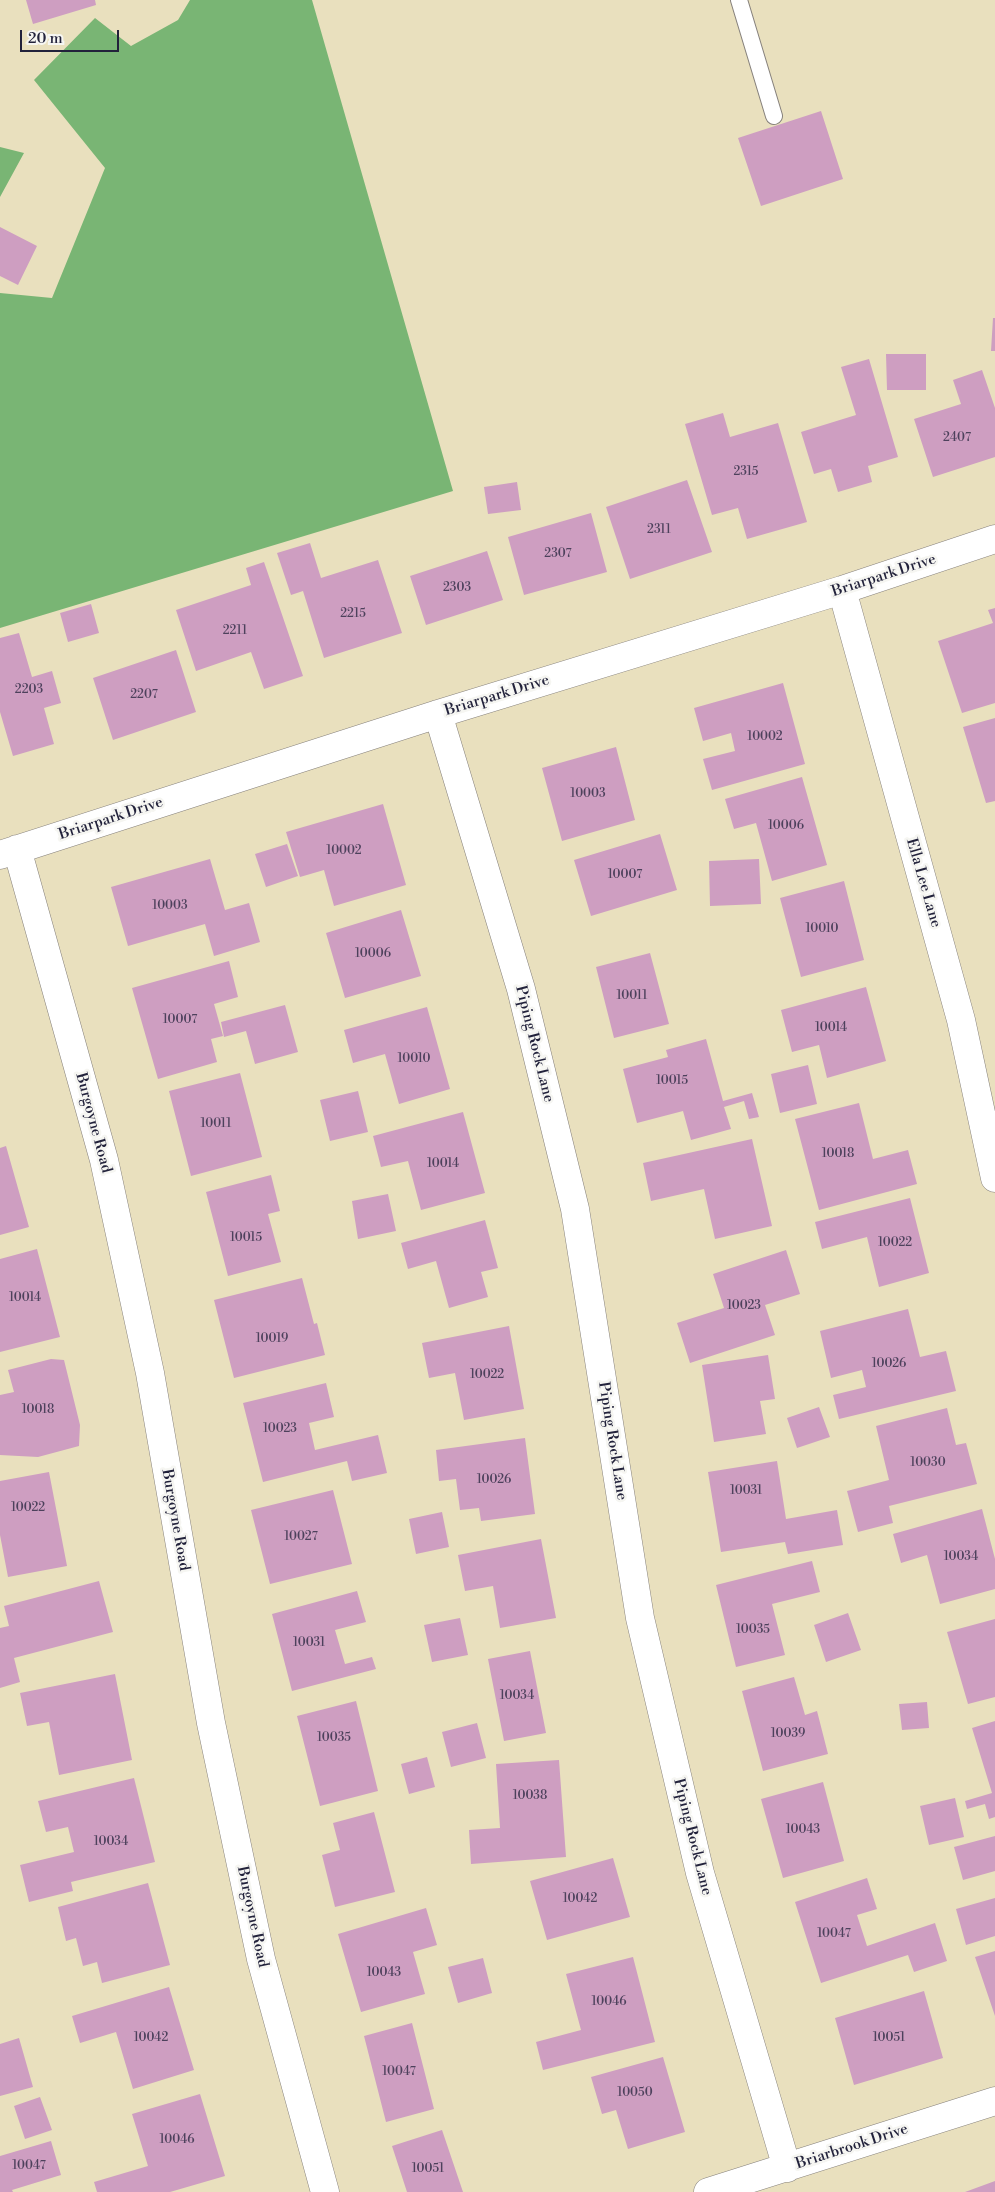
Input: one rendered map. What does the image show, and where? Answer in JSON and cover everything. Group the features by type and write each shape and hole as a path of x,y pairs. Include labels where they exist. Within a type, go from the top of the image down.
{"street":[{"name":"Briarpark Drive","path":"8,852 438,714 842,590 995,540"},
{"name":"Ella Lee Lane","path":"842,590 961,1020 995,1178"},
{"name":"Piping Rock Lane","path":"438,714 521,989 575,1209 640,1618 700,1873 787,2168"},
{"name":"Burgoyne Road","path":"8,852 104,1160 150,1373 211,1723 260,1960 325,2192"},
{"name":"Briarbrook Drive","path":"708,2192 995,2101"}],"lane":[{"path":"739,0 774,116"}],"green space":[{"path":"190,0 312,0 453,491 0,628 0,293 52,298 105,168 34,80 95,18 131,46 178,20"},
{"path":"0,147 24,153 0,197"}],"building":[{"path":"26,0 95,0 96,5 33,24"},
{"path":"821,111 843,179 761,206 738,138"},
{"path":"0,227 37,246 18,285 0,276"},
{"path":"993,318 995,318 995,351 991,351"},
{"path":"886,354 926,354 926,390 887,390"},
{"path":"869,359 898,457 868,466 872,482 838,492 831,469 814,474 801,432 856,415 841,367"},
{"path":"982,370 995,408 995,457 933,477 914,419 961,404 953,380"},
{"path":"723,413 730,437 778,423 807,522 747,539 738,508 712,515 685,424"},
{"path":"687,480 712,552 630,579 606,507"},
{"path":"517,482 521,510 488,514 484,487"},
{"path":"591,513 607,572 524,595 508,537"},
{"path":"310,543 321,578 378,560 402,633 324,658 303,591 291,595 277,553"},
{"path":"487,551 503,600 426,625 410,576"},
{"path":"264,562 303,676 264,689 251,652 196,671 176,610 251,585 246,568"},
{"path":"91,604 99,633 68,642 60,613"},
{"path":"995,608 995,703 962,713 938,641 993,623 988,610"},
{"path":"19,633 32,677 52,671 61,703 44,708 54,744 13,756 0,712 0,638"},
{"path":"176,650 196,712 113,740 93,678"},
{"path":"783,683 805,764 712,790 703,759 735,751 731,733 703,741 694,708"},
{"path":"995,718 995,801 986,803 963,727"},
{"path":"616,747 635,820 562,841 542,768"},
{"path":"802,777 827,865 772,881 756,823 734,829 725,799"},
{"path":"383,804 406,885 334,906 324,870 300,877 286,832"},
{"path":"660,834 677,890 591,916 574,860"},
{"path":"287,844 298,876 266,887 255,854"},
{"path":"210,859 225,910 249,903 260,942 214,956 205,924 128,946 111,887"},
{"path":"759,859 761,904 710,906 709,861"},
{"path":"844,881 864,960 801,977 780,898"},
{"path":"401,910 421,976 345,998 326,933"},
{"path":"650,953 669,1024 614,1038 596,967"},
{"path":"229,961 238,997 214,1004 223,1036 211,1039 217,1062 158,1079 132,988"},
{"path":"866,987 886,1061 827,1078 819,1045 792,1052 781,1010"},
{"path":"285,1005 298,1052 255,1064 246,1031 224,1037 221,1022"},
{"path":"427,1007 450,1089 399,1104 385,1054 353,1063 344,1030"},
{"path":"706,1039 723,1101 752,1093 759,1117 749,1119 744,1101 724,1107 731,1129 691,1140 683,1111 637,1123 623,1069 668,1057 666,1050"},
{"path":"808,1065 817,1104 780,1113 771,1074"},
{"path":"240,1073 262,1157 191,1176 169,1091"},
{"path":"358,1091 368,1132 330,1141 320,1100"},
{"path":"859,1103 873,1159 908,1150 917,1184 819,1210 795,1119"},
{"path":"463,1112 485,1193 421,1210 408,1161 381,1167 373,1136"},
{"path":"752,1139 772,1226 715,1239 704,1189 651,1201 643,1163"},
{"path":"6,1146 29,1227 0,1235 0,1148"},
{"path":"271,1175 280,1211 268,1214 281,1262 228,1276 206,1192"},
{"path":"388,1194 396,1231 358,1239 352,1201"},
{"path":"910,1198 929,1273 879,1287 867,1237 822,1249 815,1222"},
{"path":"485,1220 498,1268 481,1272 488,1297 449,1308 436,1261 408,1269 401,1243"},
{"path":"37,1249 60,1337 0,1352 0,1259"},
{"path":"786,1250 800,1294 765,1305 775,1335 690,1363 677,1323 724,1308 713,1274"},
{"path":"302,1278 314,1324 317,1323 325,1355 234,1378 214,1300"},
{"path":"908,1309 920,1357 946,1351 956,1391 839,1419 833,1395 866,1387 862,1370 831,1378 820,1331"},
{"path":"509,1326 524,1409 464,1420 455,1373 429,1378 422,1343"},
{"path":"768,1355 775,1399 760,1401 766,1434 714,1442 702,1365"},
{"path":"51,1359 64,1360 80,1425 79,1446 38,1457 0,1455 0,1395 14,1392 8,1370"},
{"path":"326,1383 334,1417 309,1423 315,1450 378,1435 387,1473 352,1481 347,1461 263,1482 243,1403"},
{"path":"819,1407 830,1437 797,1448 787,1418"},
{"path":"947,1408 956,1445 966,1443 977,1484 889,1506 893,1523 858,1532 847,1491 889,1480 876,1426"},
{"path":"525,1438 535,1514 481,1521 479,1508 460,1510 456,1479 439,1481 436,1450"},
{"path":"777,1461 786,1519 837,1510 843,1545 788,1554 785,1542 721,1552 708,1472"},
{"path":"49,1472 67,1566 8,1577 0,1535 0,1481"},
{"path":"333,1490 352,1564 270,1584 251,1510"},
{"path":"982,1509 995,1559 995,1589 940,1604 927,1555 901,1563 893,1534"},
{"path":"442,1512 449,1547 416,1554 409,1519"},
{"path":"541,1539 556,1618 500,1628 493,1586 465,1591 458,1555"},
{"path":"812,1561 820,1592 772,1604 785,1655 736,1667 716,1585"},
{"path":"99,1581 113,1632 14,1658 20,1682 0,1688 0,1628 9,1626 4,1606"},
{"path":"357,1591 366,1622 335,1630 345,1664 372,1657 376,1669 292,1691 272,1614"},
{"path":"848,1613 861,1650 826,1662 814,1625"},
{"path":"460,1618 468,1655 432,1662 424,1625"},
{"path":"995,1619 995,1697 968,1704 947,1632"},
{"path":"530,1651 546,1733 504,1741 488,1659"},
{"path":"115,1674 132,1760 59,1775 49,1722 27,1726 20,1693"},
{"path":"794,1677 805,1715 817,1711 828,1754 763,1771 742,1691"},
{"path":"356,1701 378,1791 320,1806 297,1716"},
{"path":"927,1702 929,1728 902,1730 899,1704"},
{"path":"995,1721 995,1817 989,1819 985,1804 967,1809 965,1801 992,1793 972,1728"},
{"path":"477,1723 486,1758 451,1767 442,1732"},
{"path":"427,1757 435,1787 409,1794 401,1764"},
{"path":"559,1760 566,1857 471,1864 469,1830 500,1828 496,1764"},
{"path":"134,1778 155,1862 71,1882 73,1891 29,1902 20,1865 74,1852 68,1827 46,1832 38,1801"},
{"path":"823,1782 844,1861 783,1878 761,1799"},
{"path":"955,1798 964,1837 929,1845 920,1806"},
{"path":"374,1812 395,1892 335,1907 322,1855 340,1850 333,1823"},
{"path":"995,1836 995,1871 963,1880 954,1847"},
{"path":"613,1858 630,1917 547,1940 530,1881"},
{"path":"867,1878 877,1909 857,1915 867,1946 935,1923 947,1961 914,1972 908,1955 821,1983 795,1902"},
{"path":"148,1883 170,1965 102,1983 97,1962 83,1966 76,1938 66,1941 58,1907"},
{"path":"995,1898 995,1936 966,1945 956,1909"},
{"path":"426,1908 437,1945 413,1952 425,1994 361,2012 338,1934"},
{"path":"995,1951 995,2016 975,1957"},
{"path":"633,1957 655,2042 543,2070 536,2042 581,2030 566,1974"},
{"path":"483,1958 492,1993 458,2003 448,1967"},
{"path":"169,1987 194,2070 133,2089 116,2032 80,2043 72,2016"},
{"path":"924,1991 943,2058 854,2085 835,2018"},
{"path":"412,2023 434,2109 386,2122 364,2036"},
{"path":"19,2038 33,2087 0,2096 0,2044"},
{"path":"663,2057 685,2132 628,2149 616,2110 602,2114 591,2077"},
{"path":"200,2094 225,2176 170,2192 97,2192 94,2182 148,2166 132,2114"},
{"path":"40,2097 52,2130 25,2139 14,2106"},
{"path":"442,2130 463,2192 407,2192 392,2146"},
{"path":"51,2141 61,2175 12,2190 13,2192 0,2192 0,2156"},
{"path":"995,2181 995,2192 965,2192"}]}
